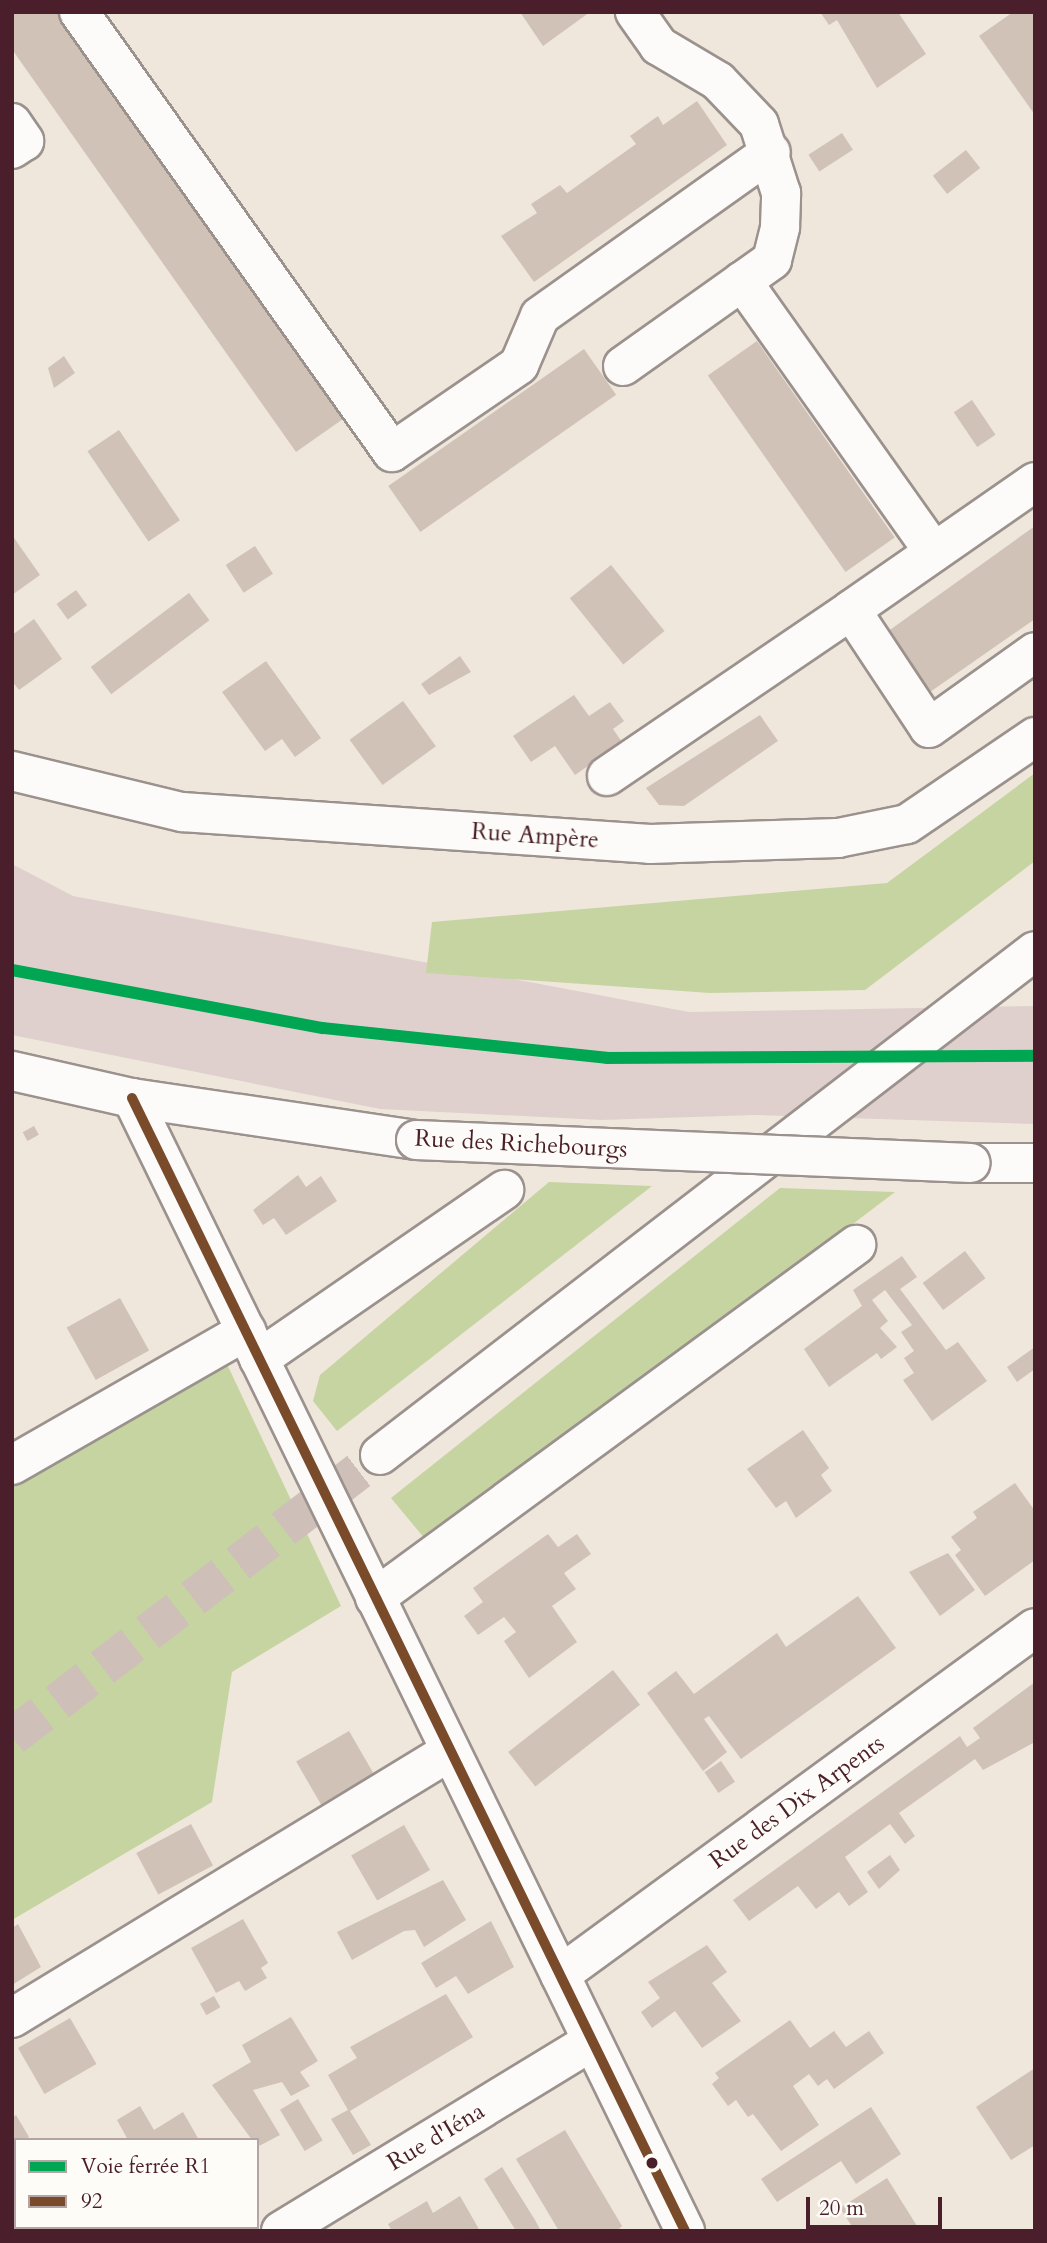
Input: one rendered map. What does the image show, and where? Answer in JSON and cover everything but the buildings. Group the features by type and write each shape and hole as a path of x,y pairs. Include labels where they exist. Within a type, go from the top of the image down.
{"street":[{"path":"79,12 392,452 519,365 540,316 771,152"},
{"path":"623,366 772,260 780,227 771,152 759,124 718,81 659,46 635,12"},
{"path":"12,123 24,141 12,149"},
{"path":"741,281 934,552"},
{"path":"607,776 1035,482"},
{"path":"851,610 929,728 1035,652"},
{"name":"Rue Ampère","path":"12,771 182,812 650,844 838,838 907,824 1035,737"},
{"path":"380,1455 1035,951"},
{"name":"Rue des Richebourgs","path":"12,1071 132,1098 416,1140 971,1163 1035,1163"},
{"path":"132,1098 685,2231"},
{"path":"12,1465 253,1345 504,1190"},
{"path":"374,1598 856,1245"},
{"name":"Rue des Dix Arpents","path":"560,1975 1035,1628"},
{"path":"12,2018 449,1752"},
{"name":"Rue d'Iéna","path":"281,2231 592,2042"}],"shaded area":[{"path":"12,864 73,896 689,1012 1035,1006 1035,1124 755,1115 601,1120 380,1109 12,1035"}],"green space":[{"path":"1035,773 1035,861 865,990 710,993 426,973 432,922 887,883"},
{"path":"549,1182 652,1186 337,1431 313,1401 320,1375"},
{"path":"780,1188 895,1192 430,1545 391,1498"},
{"path":"226,1362 341,1606 232,1672 212,1802 12,1920 12,1480"}],"tunnel":[{"path":"12,1737 380,1455"}],"rail line":[{"name":"R1","path":"12,970 323,1028 607,1058 1035,1056"}],"transit line":[{"name":"92","path":"132,1098 685,2231"}]}
